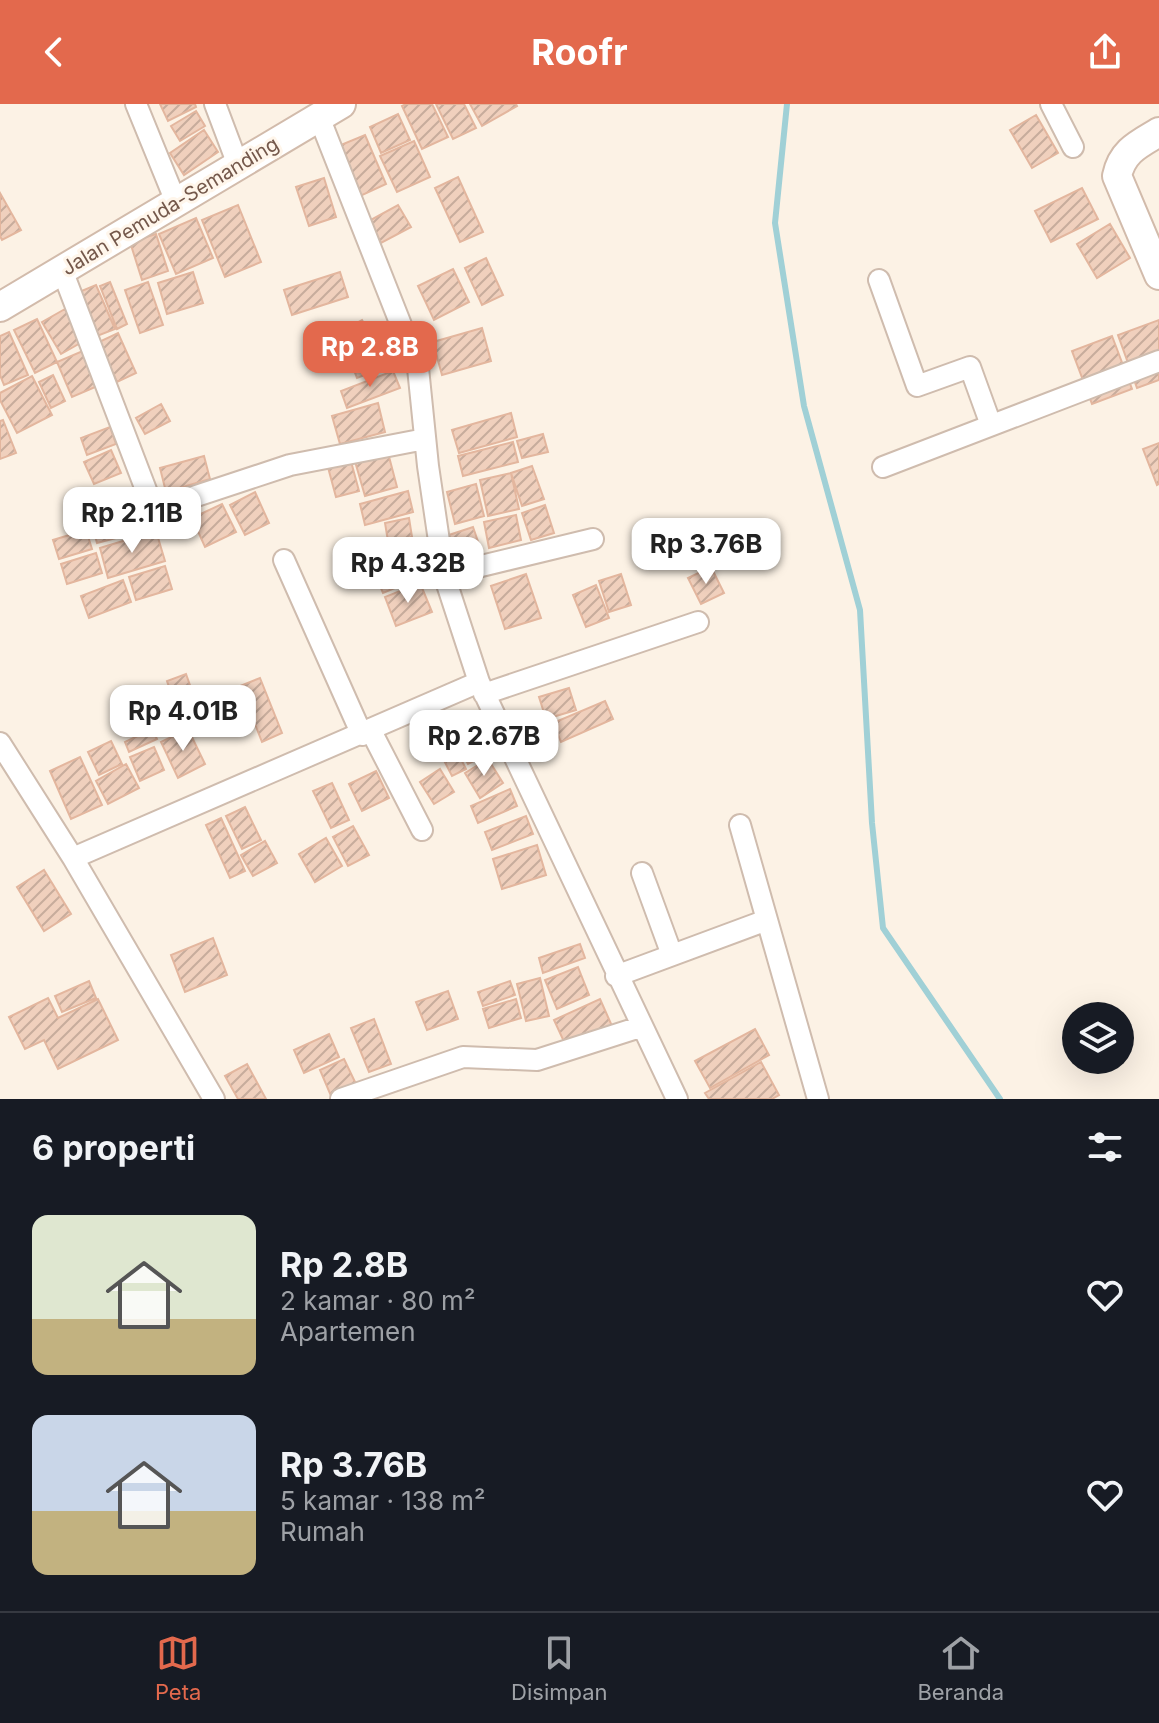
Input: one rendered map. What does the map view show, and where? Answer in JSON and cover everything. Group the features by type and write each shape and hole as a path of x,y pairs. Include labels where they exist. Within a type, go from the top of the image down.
{"main road":[{"name":"Jalan Pemuda-Semanding","path":"0,307 238,165 318,112"},
{"path":"1159,132 1129,150 1120,162 1117,176 1159,275"}],"street":[{"path":"136,104 176,202"},
{"path":"215,104 238,165"},
{"path":"1051,104 1073,147"},
{"path":"318,112 418,368 444,575 482,688 564,856 640,1027 677,1099"},
{"path":"62,270 151,503 157,509 290,465 425,439"},
{"path":"879,280 917,386 970,367 991,425"},
{"path":"883,467 1159,361"},
{"path":"444,575 593,539"},
{"path":"284,560 367,733 422,830"},
{"path":"73,858 367,733 482,688 698,622"},
{"path":"0,743 73,858 214,1099"},
{"path":"740,825 818,1099"},
{"path":"642,873 672,955"},
{"path":"616,976 767,920"},
{"path":"341,1099 463,1057 537,1060 640,1027"}],"building":[{"path":"160,104 195,104 196,107 168,121"},
{"path":"432,104 448,137 422,149 402,106"},
{"path":"436,104 464,104 476,128 453,139"},
{"path":"470,104 516,104 517,106 482,126"},
{"path":"196,111 205,126 180,141 171,126"},
{"path":"398,114 410,140 381,153 370,127"},
{"path":"1036,115 1058,153 1032,168 1010,130"},
{"path":"204,130 218,152 184,175 170,153"},
{"path":"365,135 386,184 358,197 336,147"},
{"path":"414,141 430,177 397,192 380,156"},
{"path":"458,177 483,232 460,242 435,188"},
{"path":"324,178 336,217 309,226 296,187"},
{"path":"1082,188 1098,219 1051,242 1035,211"},
{"path":"0,193 21,230 2,240 0,236"},
{"path":"238,205 261,262 225,277 202,220"},
{"path":"398,205 411,227 381,243 369,221"},
{"path":"196,218 213,258 176,274 159,234"},
{"path":"1110,224 1130,258 1097,278 1077,244"},
{"path":"156,234 168,271 142,280 130,242"},
{"path":"486,258 503,295 482,305 465,268"},
{"path":"453,269 469,302 434,320 418,286"},
{"path":"193,272 203,303 167,314 158,283"},
{"path":"340,272 348,297 292,315 284,290"},
{"path":"110,282 127,324 117,329 100,286"},
{"path":"148,282 163,325 140,333 125,290"},
{"path":"96,285 115,329 97,336 79,292"},
{"path":"65,309 84,341 61,354 42,322"},
{"path":"37,319 57,362 35,373 14,330"},
{"path":"362,320 375,343 346,360 333,336"},
{"path":"1159,320 1159,380 1137,388 1118,335"},
{"path":"482,328 491,361 442,375 433,342"},
{"path":"9,332 28,375 4,385 0,375 0,336"},
{"path":"118,333 136,373 117,382 99,342"},
{"path":"1112,336 1132,389 1092,404 1072,351"},
{"path":"393,346 399,362 357,378 351,362"},
{"path":"85,350 100,385 72,397 57,362"},
{"path":"393,371 400,388 347,408 341,391"},
{"path":"53,375 65,401 51,408 39,382"},
{"path":"32,376 52,415 17,433 0,400 0,393"},
{"path":"378,403 385,432 340,444 332,416"},
{"path":"161,404 170,421 145,434 136,418"},
{"path":"511,413 517,437 459,453 452,430"},
{"path":"3,420 16,453 0,459 0,421"},
{"path":"110,427 116,444 87,455 81,438"},
{"path":"543,434 548,452 522,458 517,441"},
{"path":"513,442 518,462 463,476 458,456"},
{"path":"1159,443 1159,484 1157,485 1143,449"},
{"path":"387,449 397,487 365,496 354,458"},
{"path":"111,450 121,473 94,484 84,462"},
{"path":"349,454 359,491 336,497 326,460"},
{"path":"204,456 210,479 166,492 160,468"},
{"path":"532,466 544,499 522,506 511,473"},
{"path":"511,473 519,509 488,516 480,480"},
{"path":"476,484 484,516 455,524 447,492"},
{"path":"408,491 413,512 365,525 360,504"},
{"path":"255,492 269,523 245,535 230,505"},
{"path":"144,503 150,529 97,543 90,518"},
{"path":"222,504 236,532 205,547 192,518"},
{"path":"545,505 554,533 531,540 522,513"},
{"path":"516,515 521,540 489,548 484,522"},
{"path":"409,518 412,537 388,541 385,523"},
{"path":"473,527 482,553 457,561 449,535"},
{"path":"86,530 92,549 59,559 53,540"},
{"path":"156,531 165,561 108,578 100,548"},
{"path":"96,553 102,573 67,584 61,564"},
{"path":"410,555 419,578 383,593 373,570"},
{"path":"165,566 172,589 136,600 129,577"},
{"path":"711,567 724,593 701,604 688,578"},
{"path":"526,574 541,618 505,629 491,586"},
{"path":"621,574 631,605 609,612 599,581"},
{"path":"123,580 131,602 89,618 81,596"},
{"path":"420,583 432,612 396,626 385,597"},
{"path":"596,585 609,618 586,627 573,595"},
{"path":"186,674 192,691 173,698 167,681"},
{"path":"260,678 282,733 262,742 240,686"},
{"path":"569,688 576,710 546,719 539,697"},
{"path":"605,701 613,719 561,742 553,723"},
{"path":"475,718 493,751 468,764 451,731"},
{"path":"152,729 157,739 129,752 125,742"},
{"path":"188,729 205,764 178,778 161,742"},
{"path":"449,736 466,769 452,776 435,743"},
{"path":"111,741 122,764 99,775 88,752"},
{"path":"154,747 164,770 140,781 130,757"},
{"path":"80,757 102,805 71,819 50,771"},
{"path":"488,759 503,783 480,798 465,773"},
{"path":"126,764 139,788 108,804 96,781"},
{"path":"440,769 454,792 434,804 420,782"},
{"path":"376,771 389,798 362,811 349,784"},
{"path":"332,783 349,820 331,828 313,791"},
{"path":"510,789 517,806 478,823 471,806"},
{"path":"245,807 261,840 242,849 226,816"},
{"path":"526,816 533,834 492,850 485,832"},
{"path":"221,818 245,871 230,878 206,825"},
{"path":"353,826 369,855 348,866 333,837"},
{"path":"326,838 342,866 315,882 299,854"},
{"path":"265,841 277,863 253,876 241,855"},
{"path":"537,845 546,875 502,889 493,859"},
{"path":"44,870 71,914 44,931 17,887"},
{"path":"213,938 227,975 185,992 171,955"},
{"path":"580,944 585,958 543,973 539,958"},
{"path":"578,967 589,995 557,1009 545,980"},
{"path":"540,978 549,1016 526,1021 517,984"},
{"path":"89,981 96,998 62,1012 55,996"},
{"path":"510,981 515,995 483,1006 478,992"},
{"path":"448,991 458,1019 427,1030 416,1002"},
{"path":"48,998 58,1018 98,999 118,1040 58,1069 44,1040 25,1049 9,1017"},
{"path":"516,999 521,1018 489,1028 483,1009"},
{"path":"600,999 612,1026 566,1046 554,1020"},
{"path":"374,1019 391,1064 369,1072 351,1028"},
{"path":"755,1029 769,1055 710,1088 695,1061"},
{"path":"329,1034 339,1057 304,1073 294,1050"},
{"path":"344,1059 356,1084 331,1096 320,1070"},
{"path":"761,1062 779,1095 772,1099 709,1099 705,1093"},
{"path":"247,1064 266,1099 238,1099 225,1076"}],"waterway":[{"path":"787,104 775,223 804,406 860,610 872,823 883,928 1000,1099"}]}
